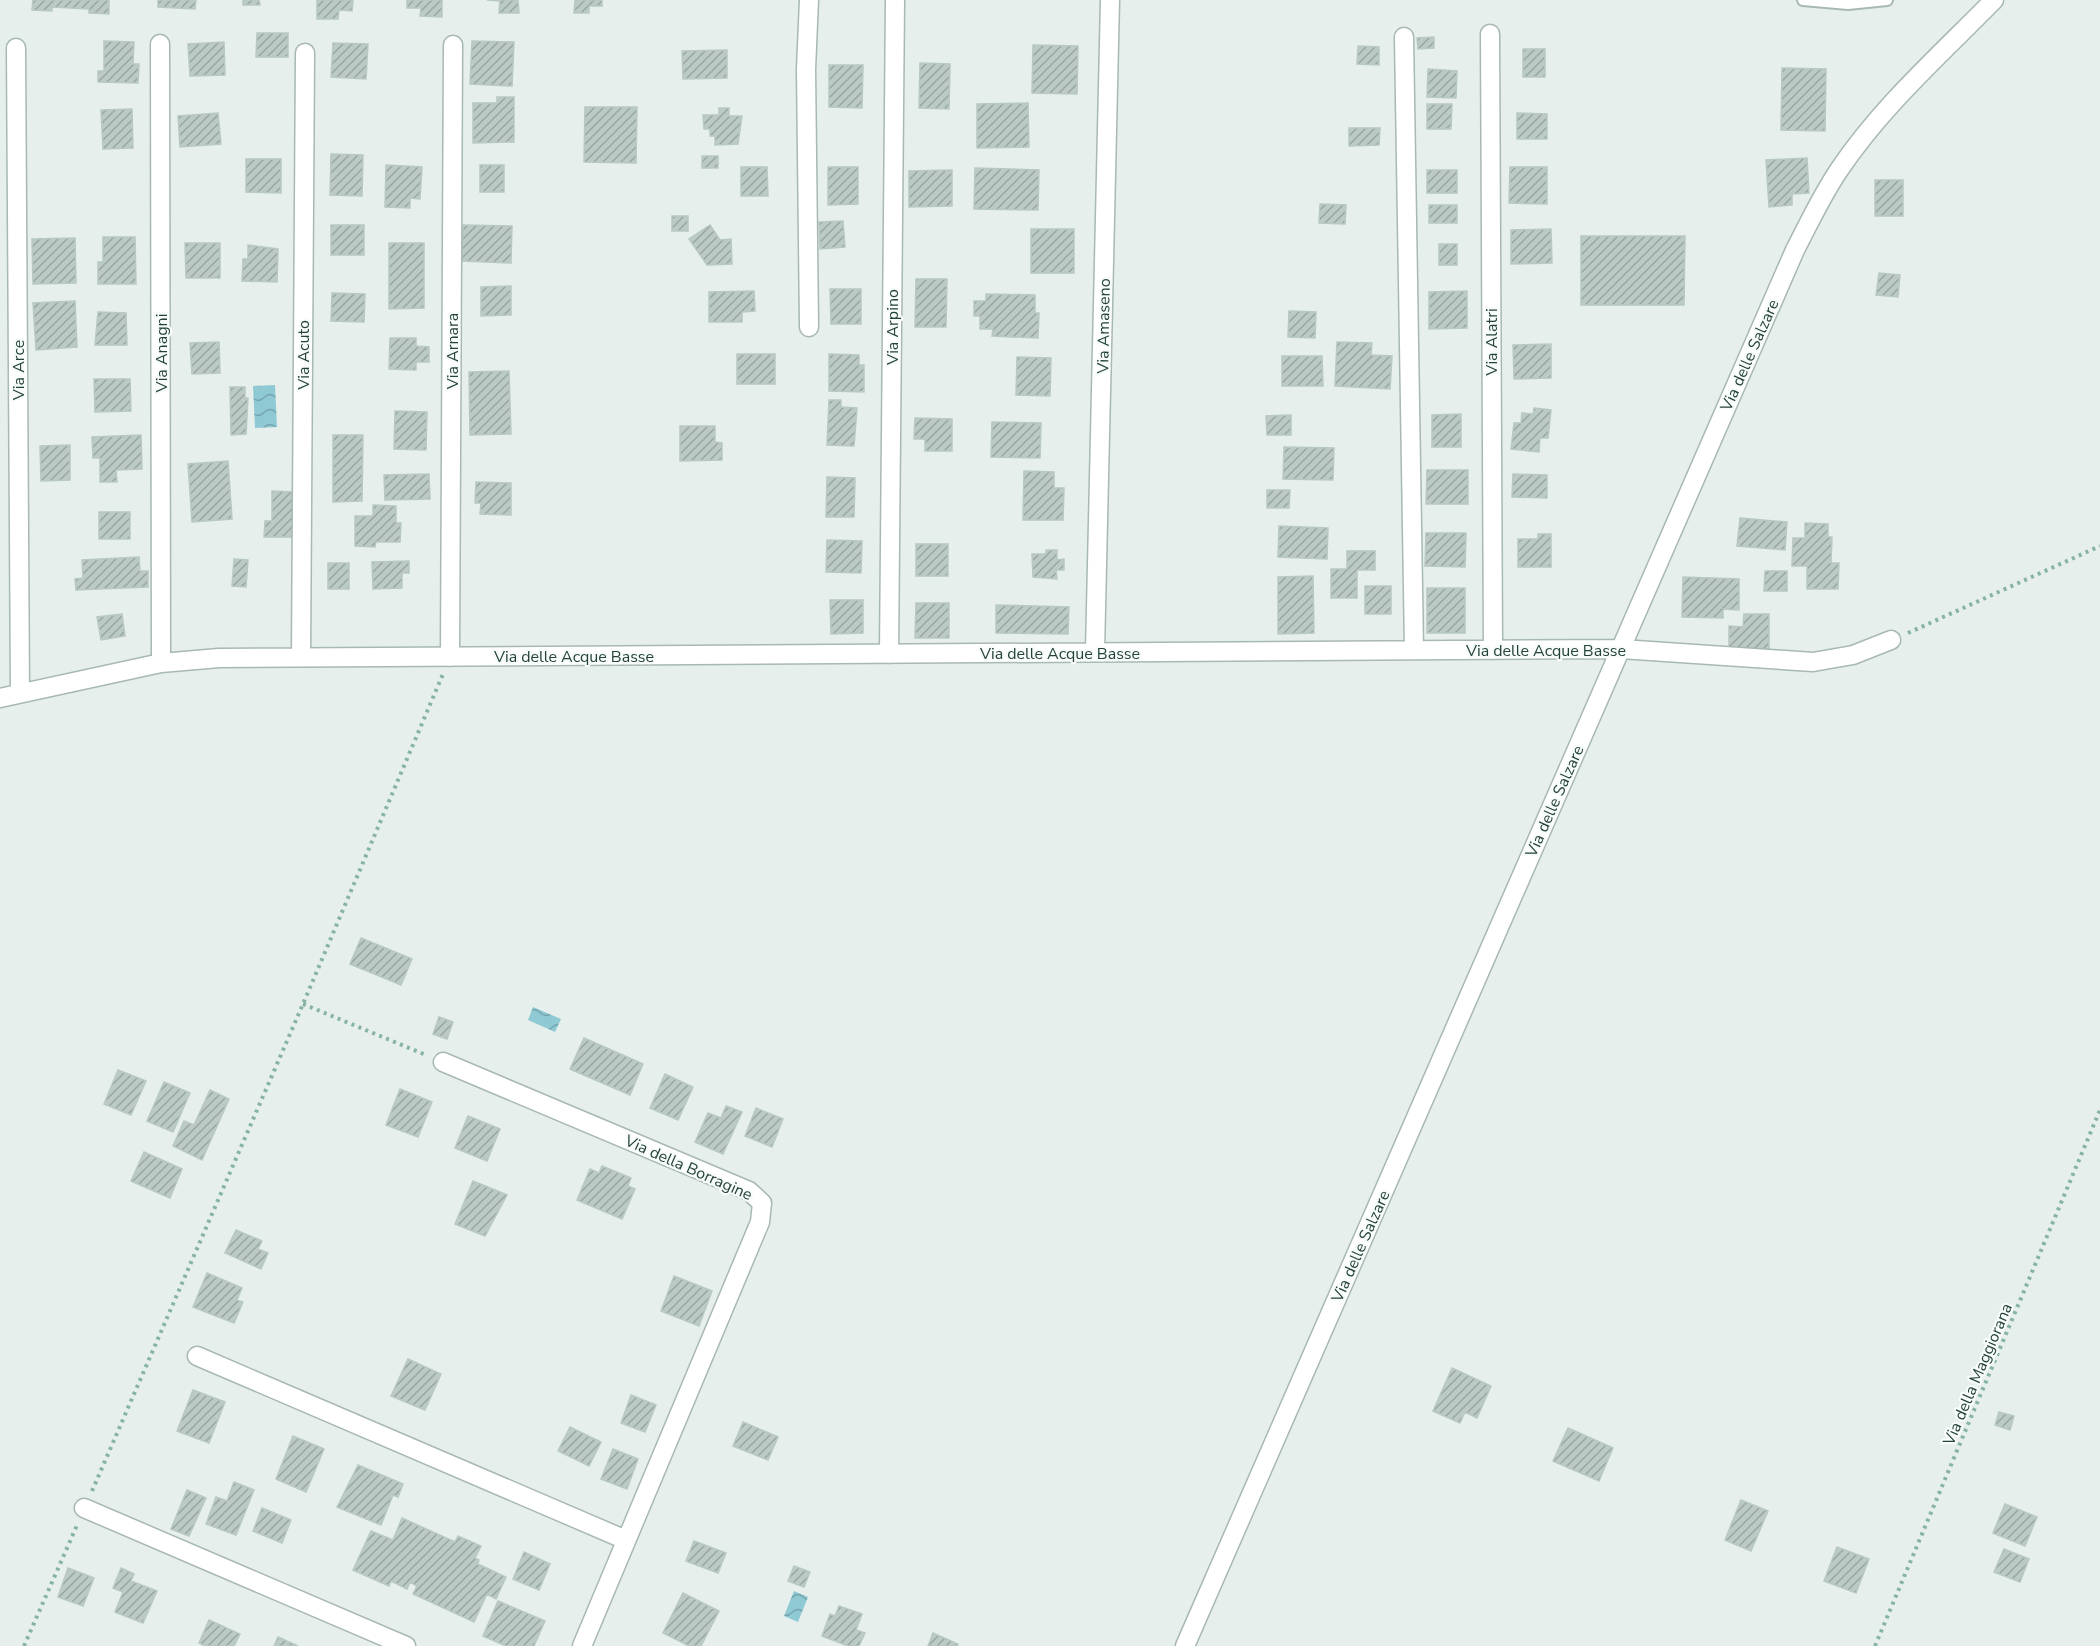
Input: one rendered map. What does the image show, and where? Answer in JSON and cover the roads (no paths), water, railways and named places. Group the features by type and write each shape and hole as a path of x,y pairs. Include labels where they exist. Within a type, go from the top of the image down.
{"street":[{"path":"808,0 806,69 809,327"},
{"name":"Via Arpino","path":"889,654 895,0"},
{"name":"Via Amaseno","path":"1095,652 1110,0"},
{"name":"Via delle Salzare","path":"1185,1646 1787,268 1832,181 1859,142 1890,106 1994,0"},
{"name":"Via Alatri","path":"1490,34 1493,650"},
{"path":"1404,37 1413,650"},
{"name":"Via Anagni","path":"160,44 161,663"},
{"name":"Via Arnara","path":"450,657 453,45"},
{"name":"Via Arce","path":"16,48 20,693"},
{"name":"Via Acuto","path":"301,657 305,53"},
{"name":"Via delle Acque Basse","path":"0,698 161,663 219,658 1620,649 1814,662 1853,656 1891,640"},
{"name":"Via della Borragine","path":"443,1062 749,1191 762,1203 760,1222 582,1646"},
{"path":"197,1356 626,1540"},
{"path":"84,1508 406,1646"}],"lane":[{"path":"1803,0 1848,4 1887,0"}],"water":[{"path":"275,385 277,427 255,428 253,386"},
{"path":"533,1007 561,1019 555,1032 528,1020"},
{"path":"794,1591 808,1597 798,1622 784,1616"}]}
